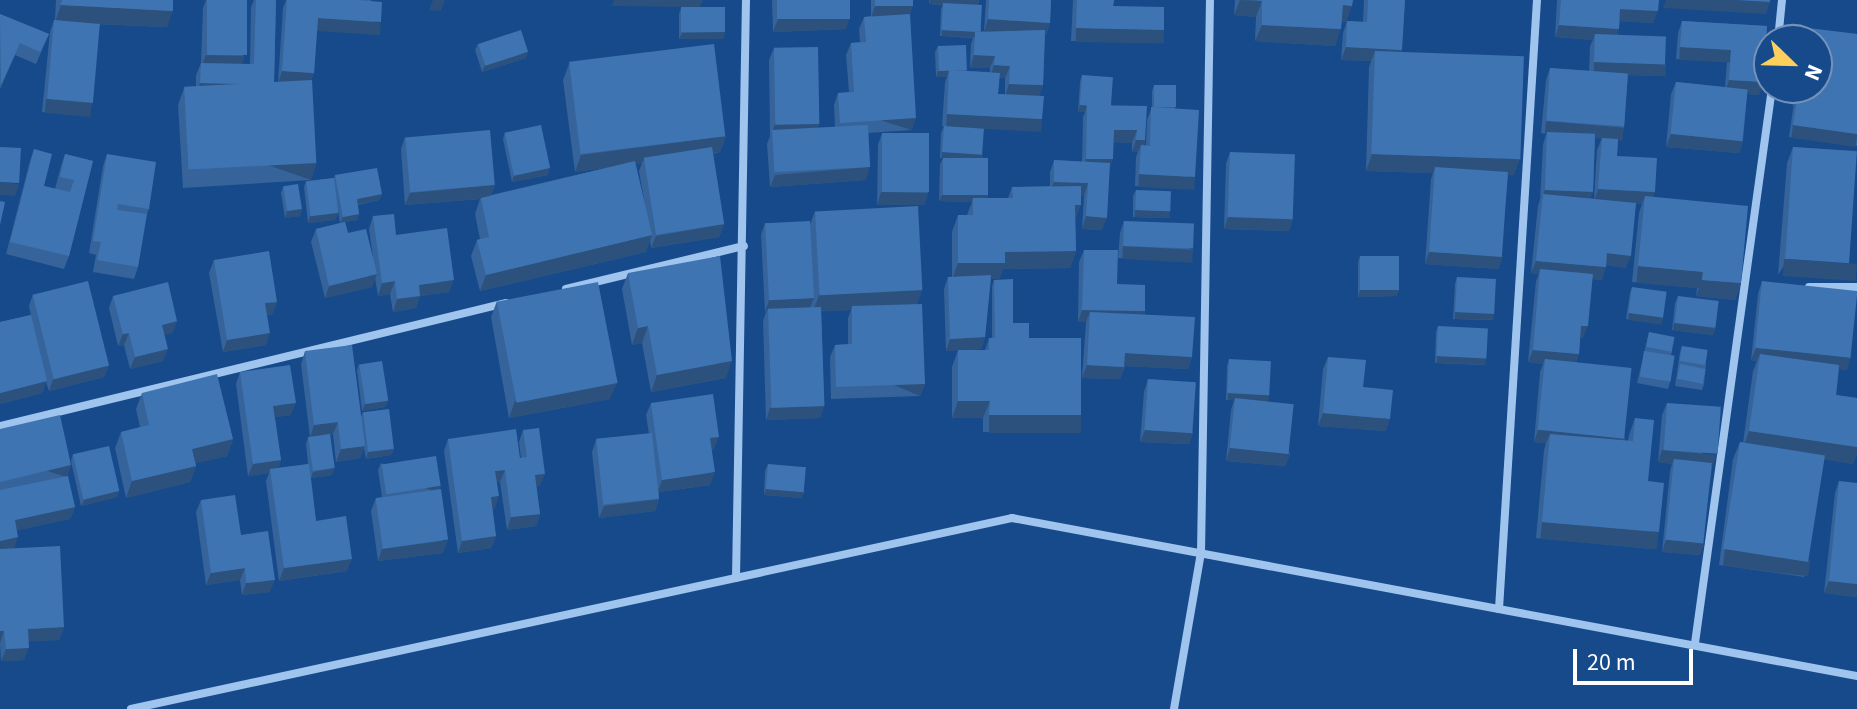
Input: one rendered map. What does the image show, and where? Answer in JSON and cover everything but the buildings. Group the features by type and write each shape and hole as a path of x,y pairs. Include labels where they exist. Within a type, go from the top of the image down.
{"street":[{"path":"736,578 746,0"},
{"path":"1174,709 1201,553 1210,0"},
{"path":"1499,609 1537,0"},
{"path":"1780,24 1782,0"},
{"path":"1695,643 1748,285 1770,104"},
{"path":"558,291 744,246"},
{"path":"1748,285 1764,286"},
{"path":"1795,286 1857,287"},
{"path":"0,426 511,302"},
{"path":"131,709 1012,518 1695,643 1857,676"}]}
